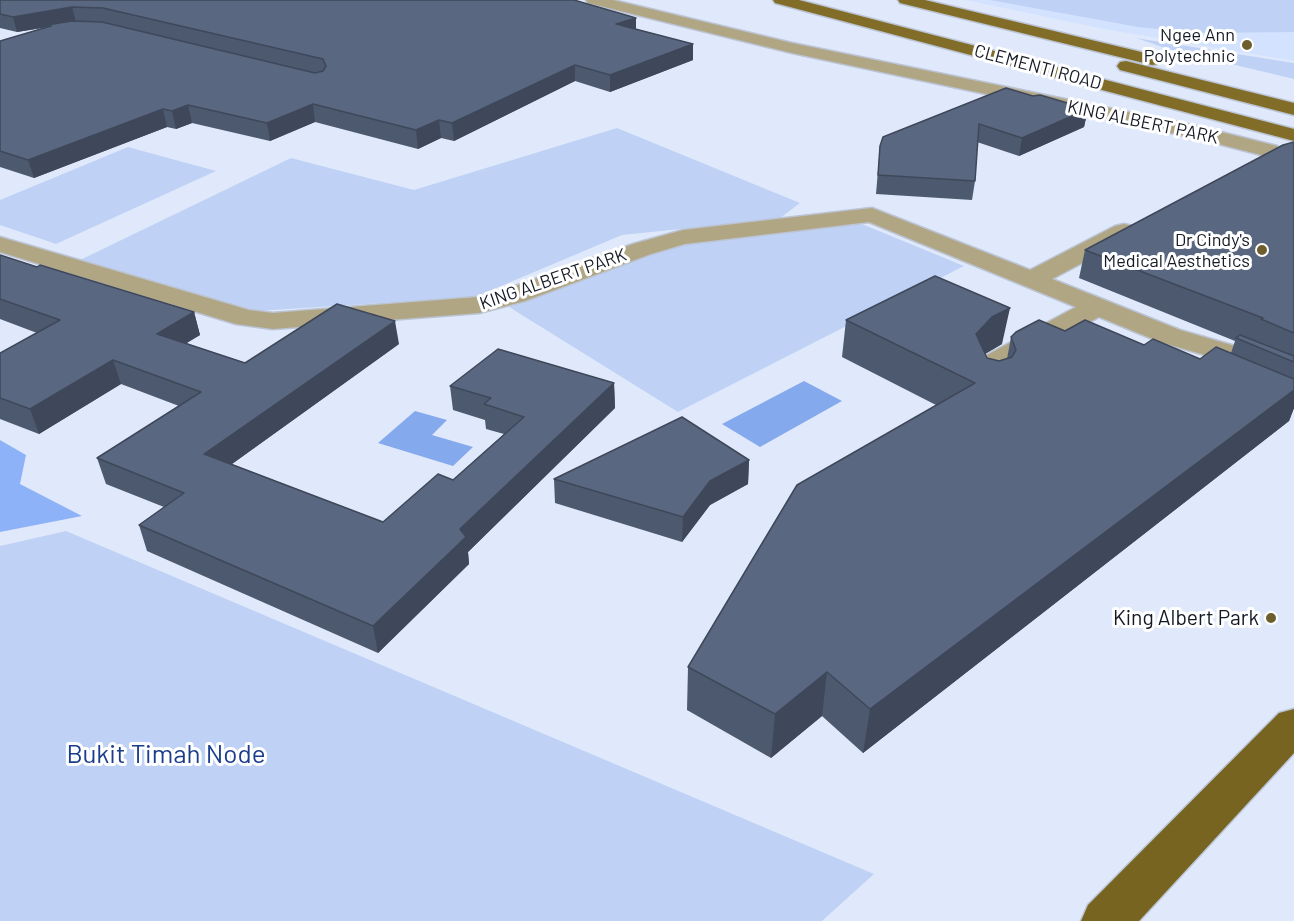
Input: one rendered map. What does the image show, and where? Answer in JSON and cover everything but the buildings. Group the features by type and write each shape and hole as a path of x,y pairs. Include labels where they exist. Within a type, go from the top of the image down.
{"highway":[{"path":"1106,921 1294,725"}],"main road":[{"name":"CLEMENTI ROAD","path":"781,0 1294,136"},
{"name":"CLEMENTI ROAD","path":"822,0 1006,40 1294,110"},
{"name":"CLEMENTI ROAD","path":"901,4 1006,40 1294,121"},
{"name":"CLEMENTI ROAD","path":"901,4 1294,94"}],"street":[{"name":"KING ALBERT PARK","path":"594,0 792,48 1201,133 1269,151"},
{"name":"KING ALBERT PARK","path":"1238,169 1294,136"},
{"name":"KING ALBERT PARK","path":"0,244 246,318 273,321 479,305 516,295 642,249 684,237 872,215 1170,336 1197,368 1289,393"},
{"path":"1030,280 1141,222"},
{"path":"991,388 986,373 997,361 1097,307"}],"shaded area":[{"name":"Ngee Ann Polytechnic","path":"966,0 1294,0 1294,61 1104,29"},
{"path":"804,381 842,401 760,447 722,424"},
{"path":"415,411 447,420 432,435 473,447 453,466 378,443"},
{"path":"0,440 26,455 20,484 82,516 0,532"}],"green space":[{"name":"Ngee Ann Polytechnic","path":"990,0 1294,0 1294,32 1198,33 1138,27"},
{"path":"1136,38 1294,63 1294,79 1168,49"},
{"path":"617,128 800,203 779,219 622,235 475,297 258,311 78,261 291,158 414,190"},
{"path":"128,147 216,171 56,244 0,225 0,200"},
{"path":"862,224 964,266 678,412 509,307 687,242"},
{"name":"Bukit Timah Node","path":"66,531 874,874 822,921 0,921 0,546"}],"place":[{"name":"Ngee Ann Polytechnic","path":"1247,45"},
{"name":"Dr Cindy's Medical Aesthetics","path":"1262,250"},
{"name":"King Albert Park","path":"1271,618"}]}
